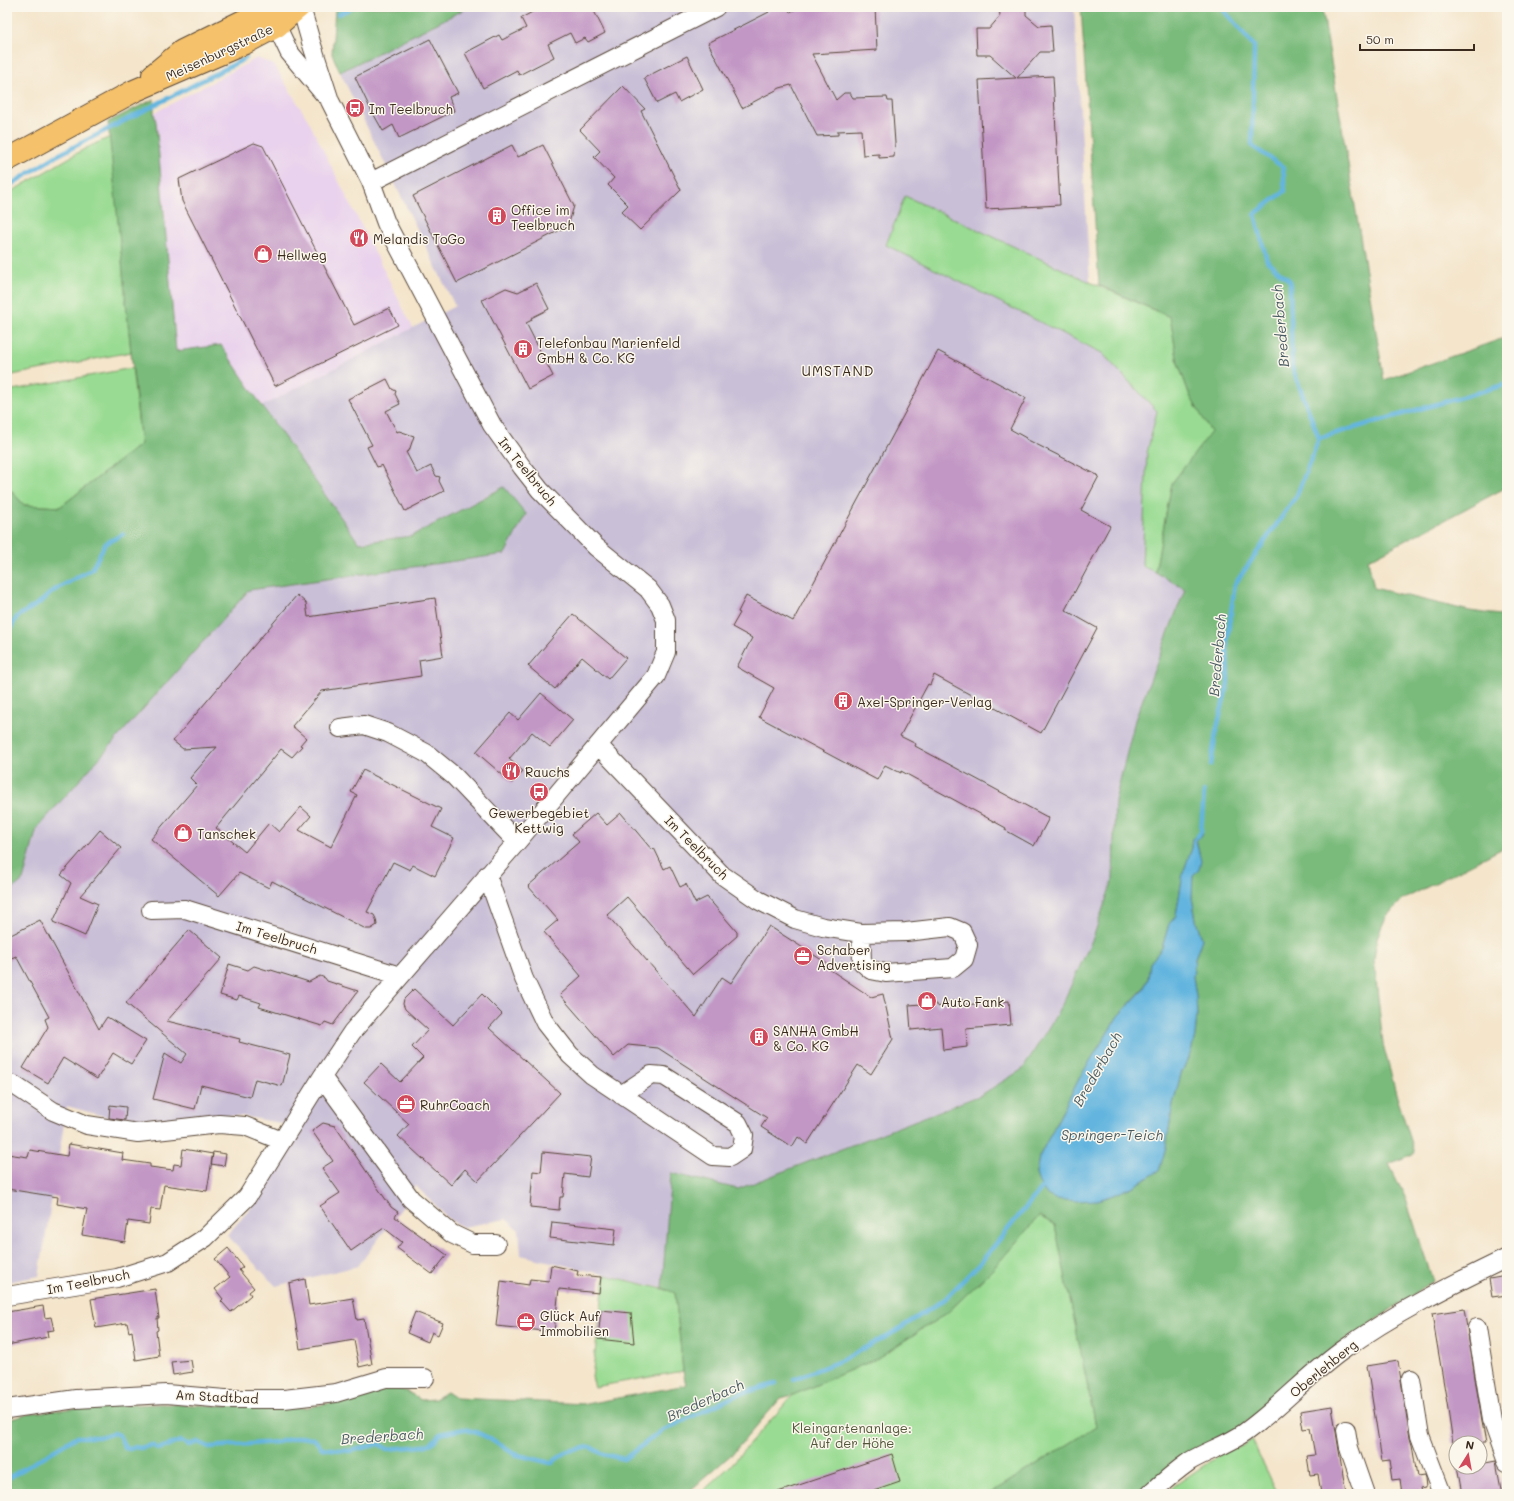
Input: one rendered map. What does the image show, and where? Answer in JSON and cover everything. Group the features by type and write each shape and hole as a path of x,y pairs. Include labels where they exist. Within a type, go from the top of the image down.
{"main road":[{"name":"Meisenburgstraße","path":"7,160 134,90 244,43 294,7"},
{"name":"Meisenburgstraße","path":"274,20 300,7"}],"street":[{"name":"Im Teelbruch","path":"7,1296 117,1278 168,1262 205,1238 247,1197 352,1032 488,875 656,676 666,652 666,620 660,605 648,589 596,547 540,490 492,425 386,223 371,182 330,101 300,7"},
{"path":"371,182 716,7"},
{"name":"Im Teelbruch","path":"274,20 289,52 330,101"},
{"path":"340,728 364,725 388,733 426,753 454,776 516,842"},
{"name":"Im Teelbruch","path":"598,745 722,875 758,900 795,919 823,927 860,933 906,932 950,927 962,932 968,945 964,959 953,968 886,973 870,970 862,962 860,933"},
{"path":"488,875 524,979 545,1023 570,1055 592,1075 621,1095 713,1156 730,1157 742,1148 744,1135 738,1123 664,1076 651,1075 621,1095"},
{"name":"Im Teelbruch","path":"151,910 185,909 400,976"},
{"path":"322,1077 411,1199 452,1234 473,1244 496,1244"},
{"path":"7,1083 14,1085 52,1111 87,1125 138,1133 219,1124 245,1126 282,1141"},
{"name":"Oberlehberg","path":"1150,1494 1191,1461 1242,1435 1266,1417 1314,1372 1344,1349 1443,1290 1507,1258"},
{"path":"1477,1328 1492,1420 1507,1462"},
{"name":"Am Stadtbad","path":"7,1408 76,1399 166,1394 225,1399 284,1399 336,1393 386,1378 425,1378"},
{"path":"1411,1379 1420,1436 1442,1494"},
{"path":"1346,1430 1348,1448 1365,1494"}],"shaded area":[{"path":"469,7 1074,7 1090,282 905,196 886,244 1102,353 1157,411 1147,453 1142,566 1185,588 1135,720 1115,801 1113,879 1093,938 1061,1007 1023,1069 981,1095 738,1189 671,1173 662,1288 521,1255 519,1230 506,1219 463,1227 450,1220 415,1185 404,1205 358,1266 276,1286 227,1235 255,1203 302,1127 241,1116 197,1115 147,1124 110,1118 67,1106 39,1276 7,1282 7,894 23,880 37,828 249,590 380,572 503,487 412,536 359,543 262,406 455,306 340,72"},
{"path":"257,58 274,65 308,120 413,328 262,406 221,345 176,351 154,113"}],"green space":[{"path":"469,7 340,72 332,54 335,8"},
{"path":"1081,7 1322,7 1384,380 1507,337 1507,487 1368,560 1374,588 1470,611 1507,616 1507,846 1402,900 1386,917 1377,938 1374,960 1383,1044 1397,1097 1415,1153 1389,1164 1406,1199 1433,1281 1337,1346 1237,1430 1142,1494 989,1494 1096,1427 1055,1225 1039,1216 992,1270 947,1313 876,1359 793,1395 781,1398 733,1453 693,1488 683,1494 7,1494 7,1420 33,1413 96,1406 159,1404 304,1408 342,1401 393,1387 408,1392 421,1400 435,1399 447,1392 456,1398 586,1404 686,1385 683,1371 675,1293 662,1288 671,1173 738,1189 981,1095 1023,1069 1061,1007 1093,938 1113,879 1115,801 1135,720 1185,589 1155,572 1172,483 1211,432 1190,396 1178,363 1170,317 1099,285","holes":["1203,835 1196,840 1199,851 1199,869 1193,875 1192,898 1196,920 1202,939 1195,958 1193,977 1197,1015 1195,1036 1191,1051 1181,1074 1173,1104 1166,1147 1159,1171 1134,1186 1098,1200 1042,1189 1036,1174 1039,1157 1080,1077 1118,1016 1143,989 1148,979 1150,963 1162,948 1169,924 1176,916 1183,873 1192,848 1193,838"]},
{"path":"154,99 154,113 176,351 221,345 262,406 359,543 412,536 504,487 526,514 505,554 249,590 37,828 23,880 7,894 7,486 24,505 60,507 141,444 108,122"},
{"path":"110,137 131,352 7,376 7,194 86,148"},
{"path":"905,196 1090,282 1170,317 1178,363 1190,396 1212,432 1172,483 1155,572 1142,566 1147,453 1157,411 1102,353 886,245"},
{"path":"132,368 141,444 60,507 24,505 7,486 7,391"},
{"name":"Kleingartenanlage: Auf der Höhe","path":"1039,1216 1055,1225 1096,1427 989,1494 958,1492 958,1494 700,1494 730,1466 793,1395 876,1359 947,1313 992,1270"},
{"path":"605,1275 675,1292 683,1371 595,1387 592,1377"},
{"path":"1252,1440 1278,1494 1162,1494 1215,1458"}],"water":[{"name":"Springer-Teich","path":"1201,831 1203,834 1196,840 1201,861 1199,870 1193,875 1192,898 1196,920 1202,939 1195,958 1193,977 1197,1015 1195,1036 1191,1051 1181,1074 1173,1104 1166,1147 1159,1171 1134,1186 1098,1200 1076,1201 1055,1199 1047,1195 1039,1183 1036,1174 1039,1157 1080,1077 1118,1016 1143,990 1148,979 1150,963 1162,948 1169,924 1176,916 1183,873 1192,848 1193,838"}],"building":[{"path":"542,7 592,7 605,33 588,42 585,38 575,43 570,33 548,44 554,57 519,75 517,70 483,88 465,53 499,35 502,40 526,28 521,18"},
{"path":"775,7 788,7 790,12 800,7 875,7 877,50 812,54 836,100 844,93 850,93 853,98 887,97 888,101 892,101 895,143 894,157 879,158 879,154 863,155 861,130 838,131 838,135 817,136 791,85 780,88 742,108 708,43 769,12 768,11"},
{"path":"999,7 1026,7 1026,15 1039,26 1051,25 1053,52 1040,52 1017,78 1053,76 1060,205 986,209 979,80 1016,78 990,55 977,55 976,29 989,29 1000,16"},
{"path":"430,39 458,93 449,97 454,111 399,138 393,125 383,131 355,77"},
{"path":"687,56 703,89 679,102 675,94 657,103 644,78"},
{"path":"623,86 645,109 641,111 681,190 640,230 621,212 628,205 608,185 614,178 594,157 600,151 580,130"},
{"name":"Hellweg","path":"254,143 263,146 354,325 389,308 398,325 275,386 182,201 179,179"},
{"name":"Office im Teelbruch","path":"512,145 518,157 543,145 574,206 568,226 457,283 413,196"},
{"name":"Telefonbau Marienfeld GmbH & Co. KG","path":"536,283 549,309 531,318 532,320 526,323 553,376 528,389 482,300 506,288 518,292"},
{"path":"938,351 1026,398 1010,429 1026,439 1099,476 1081,510 1110,526 1065,610 1097,628 1041,733 934,675 930,685 928,684 900,736 916,744 915,746 1049,818 1034,846 1005,830 1006,828 901,771 901,773 885,765 877,780 759,717 774,688 737,667 752,638 732,627 740,613 738,612 746,596 793,621"},
{"path":"387,379 392,389 396,391 395,394 400,404 386,411 397,432 399,431 414,436 409,451 406,452 417,473 431,466 436,476 440,477 439,481 444,491 405,511 382,465 377,467 367,447 372,445 348,399"},
{"path":"297,595 306,603 308,617 435,598 443,656 419,660 421,676 322,691 292,726 306,738 300,745 302,746 292,757 281,749 216,828 245,852 269,823 279,832 301,807 311,816 299,830 331,847 357,795 351,792 363,770 441,809 432,827 454,838 435,876 413,865 410,870 393,862 367,912 374,915 376,919 377,925 371,929 366,929 272,881 269,888 239,873 219,896 151,839 197,785 190,778 217,747 183,749 173,741"},
{"path":"573,614 626,658 608,679 582,657 555,689 528,666"},
{"path":"541,693 573,720 550,747 532,732 509,759 523,771 512,783 476,752 510,713 518,720"},
{"path":"596,813 607,825 621,813 652,850 654,848 664,869 670,866 680,887 686,884 695,903 707,897 737,932 737,936 693,974 627,897 607,915 696,1017 722,977 731,983 769,926 828,964 826,967 871,997 883,994 893,1039 871,1074 858,1065 807,1144 798,1137 792,1147 761,1127 767,1118 658,1048 628,1045 614,1057 560,995 581,976 544,932 558,920 528,886 579,842 572,834"},
{"path":"100,830 121,848 80,896 98,904 85,936 53,922 71,883 61,875"},
{"path":"40,920 99,1029 107,1017 146,1041 131,1064 113,1053 97,1079 63,1058 48,1083 23,1068 48,1027 45,1019 49,1017 16,956 7,960 7,937"},
{"path":"189,930 222,958 167,1021 240,1039 239,1042 290,1055 282,1086 255,1079 250,1097 201,1085 195,1109 153,1099 165,1053 181,1063 187,1054 126,1003"},
{"path":"229,964 248,970 254,966 309,982 320,976 325,978 327,981 358,991 333,1025 325,1022 322,1026 259,1007 261,1003 239,996 237,1000 220,995"},
{"path":"414,989 453,1025 482,994 502,1014 489,1028 560,1093 478,1181 465,1169 451,1185 398,1136 409,1124 364,1082 381,1064 400,1082 423,1058 412,1047 428,1030 405,1009 403,1004 404,999"},
{"path":"963,1000 963,1005 1009,1001 1011,1025 966,1029 967,1047 943,1050 941,1027 911,1030 909,1005 934,1003 939,1007 944,1002"},
{"path":"110,1105 126,1107 125,1120 109,1118"},
{"path":"323,1123 335,1126 391,1207 398,1212 395,1217 447,1255 432,1274 397,1248 402,1242 384,1228 351,1251 320,1206 340,1193 322,1168 333,1161 312,1131"},
{"path":"69,1144 123,1153 122,1160 150,1164 150,1167 173,1170 174,1164 181,1165 183,1149 213,1154 207,1191 164,1185 160,1210 151,1209 149,1224 128,1221 125,1242 82,1235 87,1209 57,1204 58,1197 7,1189 7,1154 28,1157 30,1150 67,1156"},
{"path":"213,1152 226,1154 224,1166 211,1164"},
{"path":"543,1152 591,1157 588,1177 565,1174 563,1197 560,1197 559,1210 530,1207 533,1171 541,1172"},
{"path":"552,1222 616,1229 614,1245 550,1238"},
{"path":"228,1248 243,1267 239,1270 254,1288 249,1292 251,1295 231,1312 221,1301 223,1299 215,1289 230,1277 215,1259"},
{"path":"551,1265 578,1271 577,1275 601,1277 599,1293 559,1289 554,1332 496,1326 501,1281 529,1285 530,1279 549,1281"},
{"path":"1507,1276 1507,1295 1492,1297 1489,1279"},
{"path":"305,1279 309,1305 353,1298 357,1320 364,1319 372,1364 359,1367 354,1340 300,1349 289,1283"},
{"path":"155,1289 159,1318 157,1318 158,1330 156,1331 159,1356 136,1360 132,1331 129,1332 127,1323 96,1328 91,1299"},
{"path":"43,1306 45,1318 51,1317 54,1330 47,1331 48,1337 7,1345 7,1312"},
{"path":"1464,1309 1484,1435 1452,1435 1432,1314"},
{"path":"601,1310 631,1313 634,1343 598,1339"},
{"path":"415,1312 443,1323 438,1335 432,1332 428,1342 407,1333"},
{"path":"191,1360 193,1372 173,1375 171,1362"},
{"path":"1398,1361 1417,1476 1424,1475 1425,1478 1426,1488 1421,1489 1422,1494 1402,1494 1400,1479 1393,1480 1390,1460 1382,1461 1367,1366"},
{"path":"1332,1406 1346,1494 1321,1494 1318,1474 1310,1475 1307,1456 1315,1455 1310,1428 1303,1429 1300,1411"},
{"path":"892,1454 900,1482 865,1494 778,1494 778,1492"},
{"path":"1496,1461 1502,1494 1462,1494 1458,1475 1488,1475 1488,1462"}],"waterway":[{"path":"339,14 353,7"},
{"name":"Brederbach","path":"1211,765 1216,732 1228,683 1227,640 1235,584 1297,495 1319,438 1292,367 1290,281 1267,261 1255,214 1285,191 1283,167 1252,146 1254,46 1221,7"},
{"path":"7,187 56,156 246,58"},
{"path":"1319,438 1507,384"},
{"path":"7,634 17,617 42,601 53,591 92,569 105,544 123,534"},
{"name":"Brederbach","path":"1198,836 1201,831 1204,792"},
{"name":"Brederbach","path":"794,1379 845,1359 896,1331 945,1299 981,1262 1045,1184"},
{"name":"Brederbach","path":"7,1479 76,1437 100,1437 114,1433 119,1435 125,1448 130,1449 152,1445 158,1449 181,1441 189,1445 198,1442 209,1447 277,1442 300,1437 314,1439 322,1448 350,1451 379,1444 387,1449 424,1446 432,1443 440,1434 464,1429 478,1433 493,1440 514,1454 551,1463 568,1451 590,1447 603,1454 624,1459 660,1432 739,1394 776,1384"}],"place":[{"name":"Im Teelbruch","path":"355,108"},
{"name":"Office im Teelbruch","path":"497,216"},
{"name":"Melandis ToGo","path":"359,238"},
{"name":"Hellweg","path":"263,254"},
{"name":"Telefonbau Marienfeld GmbH & Co. KG","path":"523,349"},
{"name":"Axel-Springer-Verlag","path":"843,701"},
{"name":"Rauchs","path":"511,771"},
{"name":"Gewerbegebiet Kettwig","path":"539,792"},
{"name":"Tanschek","path":"183,833"},
{"name":"Schaber Advertising","path":"803,956"},
{"name":"Auto Fank","path":"927,1001"},
{"name":"SANHA GmbH & Co. KG","path":"759,1037"},
{"name":"RuhrCoach","path":"406,1104"},
{"name":"Glück Auf Immobilien","path":"526,1322"}],"district":[{"name":"UMSTAND","path":"838,370"}]}
